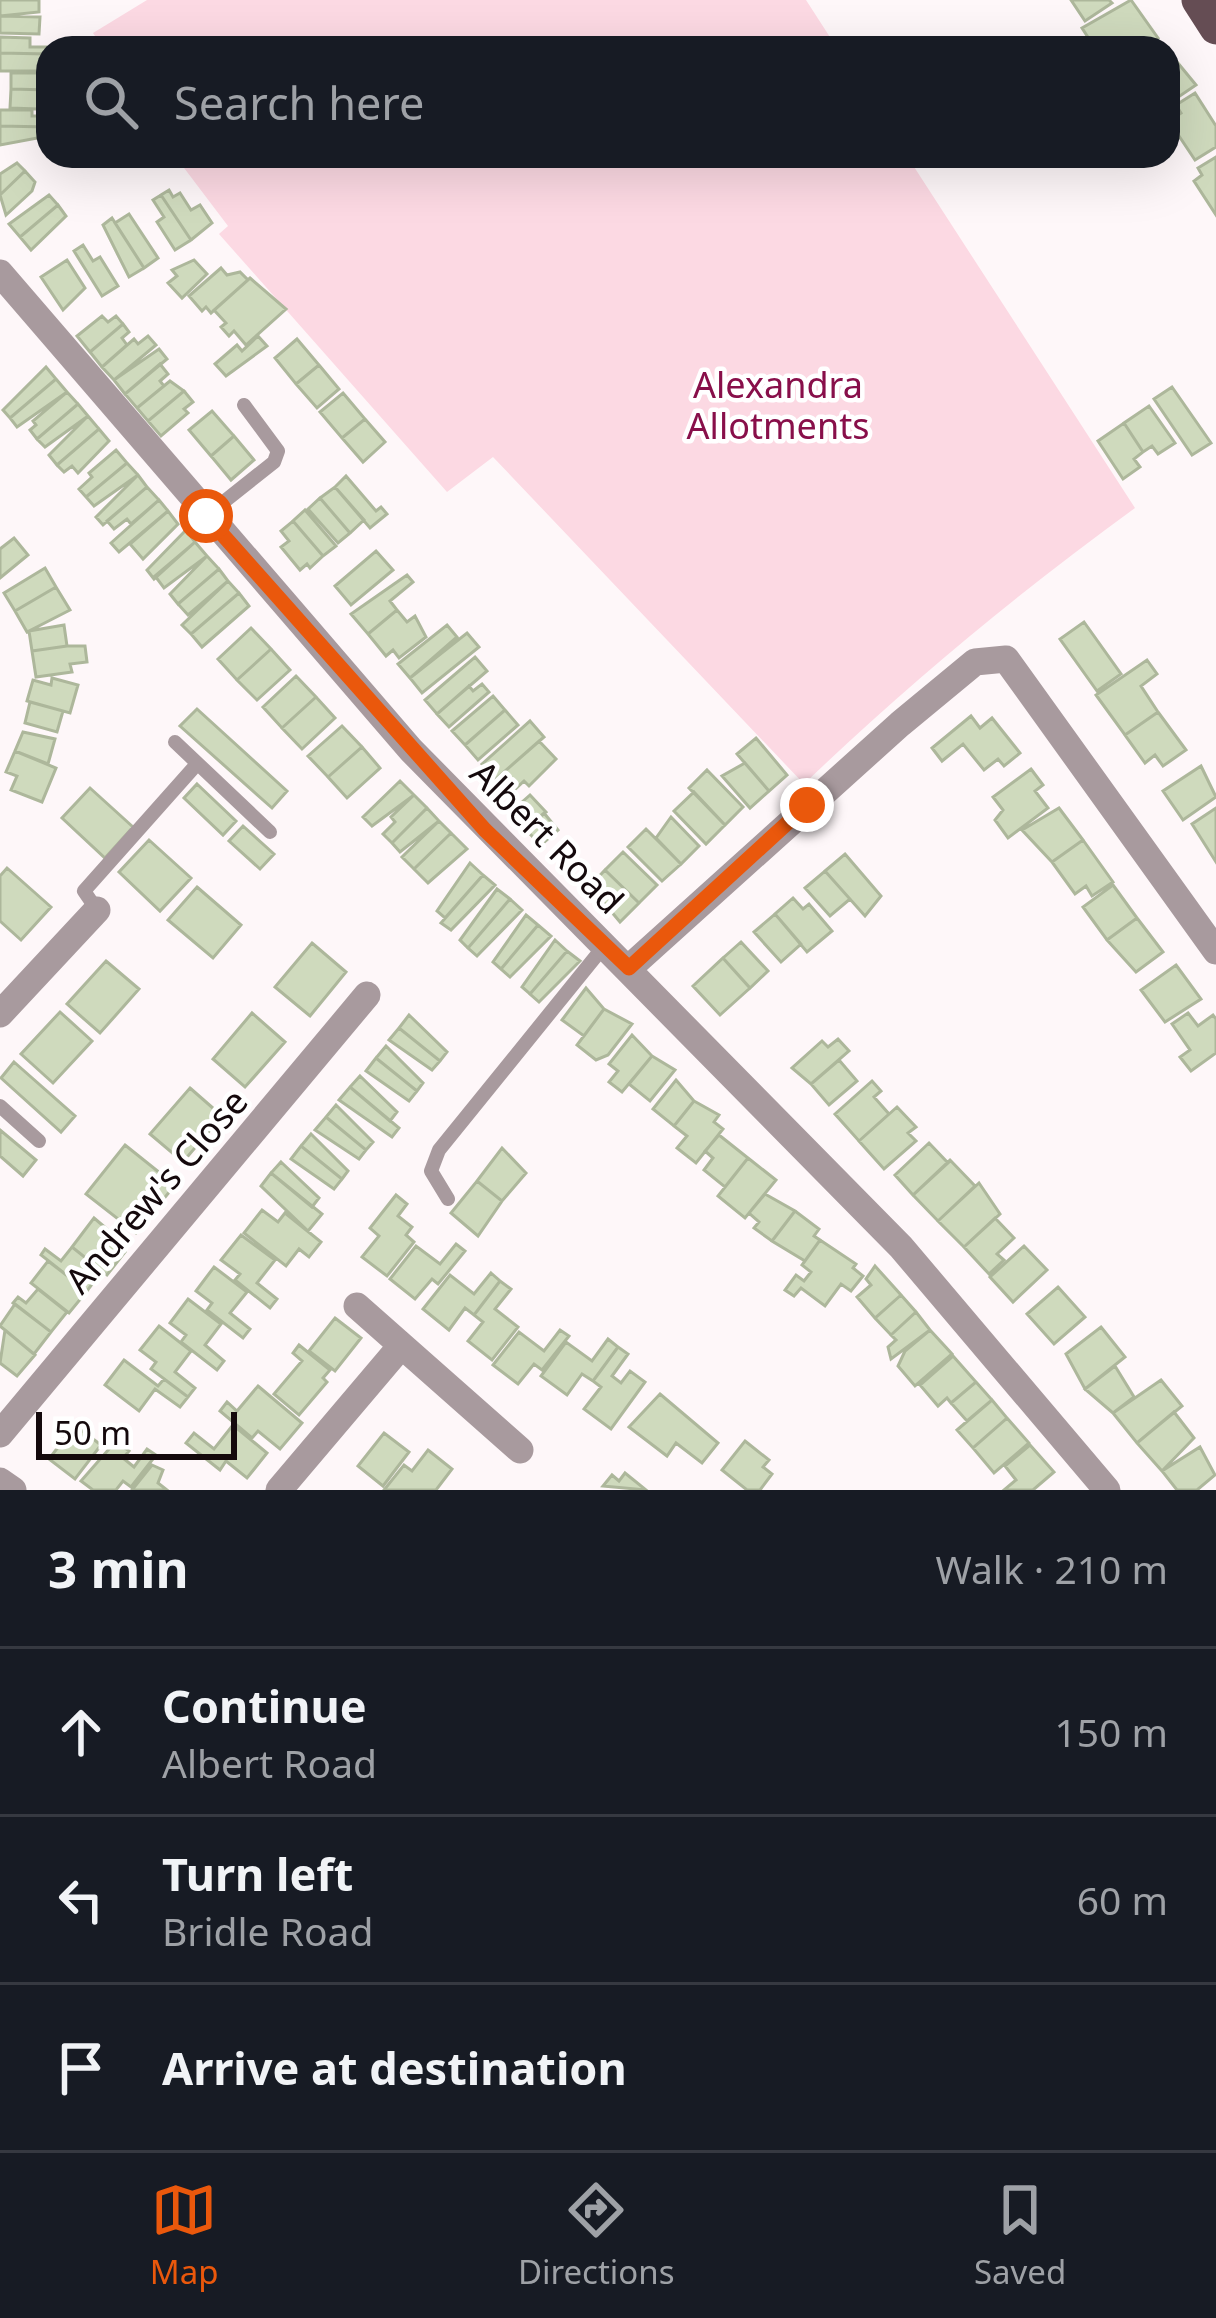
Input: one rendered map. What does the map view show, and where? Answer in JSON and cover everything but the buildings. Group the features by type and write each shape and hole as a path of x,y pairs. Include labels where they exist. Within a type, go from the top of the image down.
{"main road":[{"path":"1198,0 1216,28"}],"street":[{"name":"Albert Road","path":"0,273 206,516 485,830 629,968 901,1247 1106,1490"},
{"path":"629,968 807,805 975,662 1006,659 1216,951"},
{"path":"0,1014 97,910"},
{"name":"Andrew's Close","path":"0,1434 367,995"},
{"path":"357,1306 520,1450"},
{"path":"279,1490 401,1346"},
{"path":"0,1481 13,1490"}],"lane":[{"path":"206,516 274,462 278,451 244,405"},
{"path":"175,742 270,832"},
{"path":"97,910 84,891 196,765"},
{"path":"448,1199 431,1171 439,1150 605,945"},
{"path":"0,1106 40,1142"}],"green space":[{"path":"147,0 806,0 829,36 95,36 93,33"},
{"name":"Alexandra Allotments","path":"184,168 915,168 1135,508 965,640 804,784 493,457 447,492 219,234 228,226"}],"route":[{"path":"206,516 485,830 629,968 807,805"}]}
